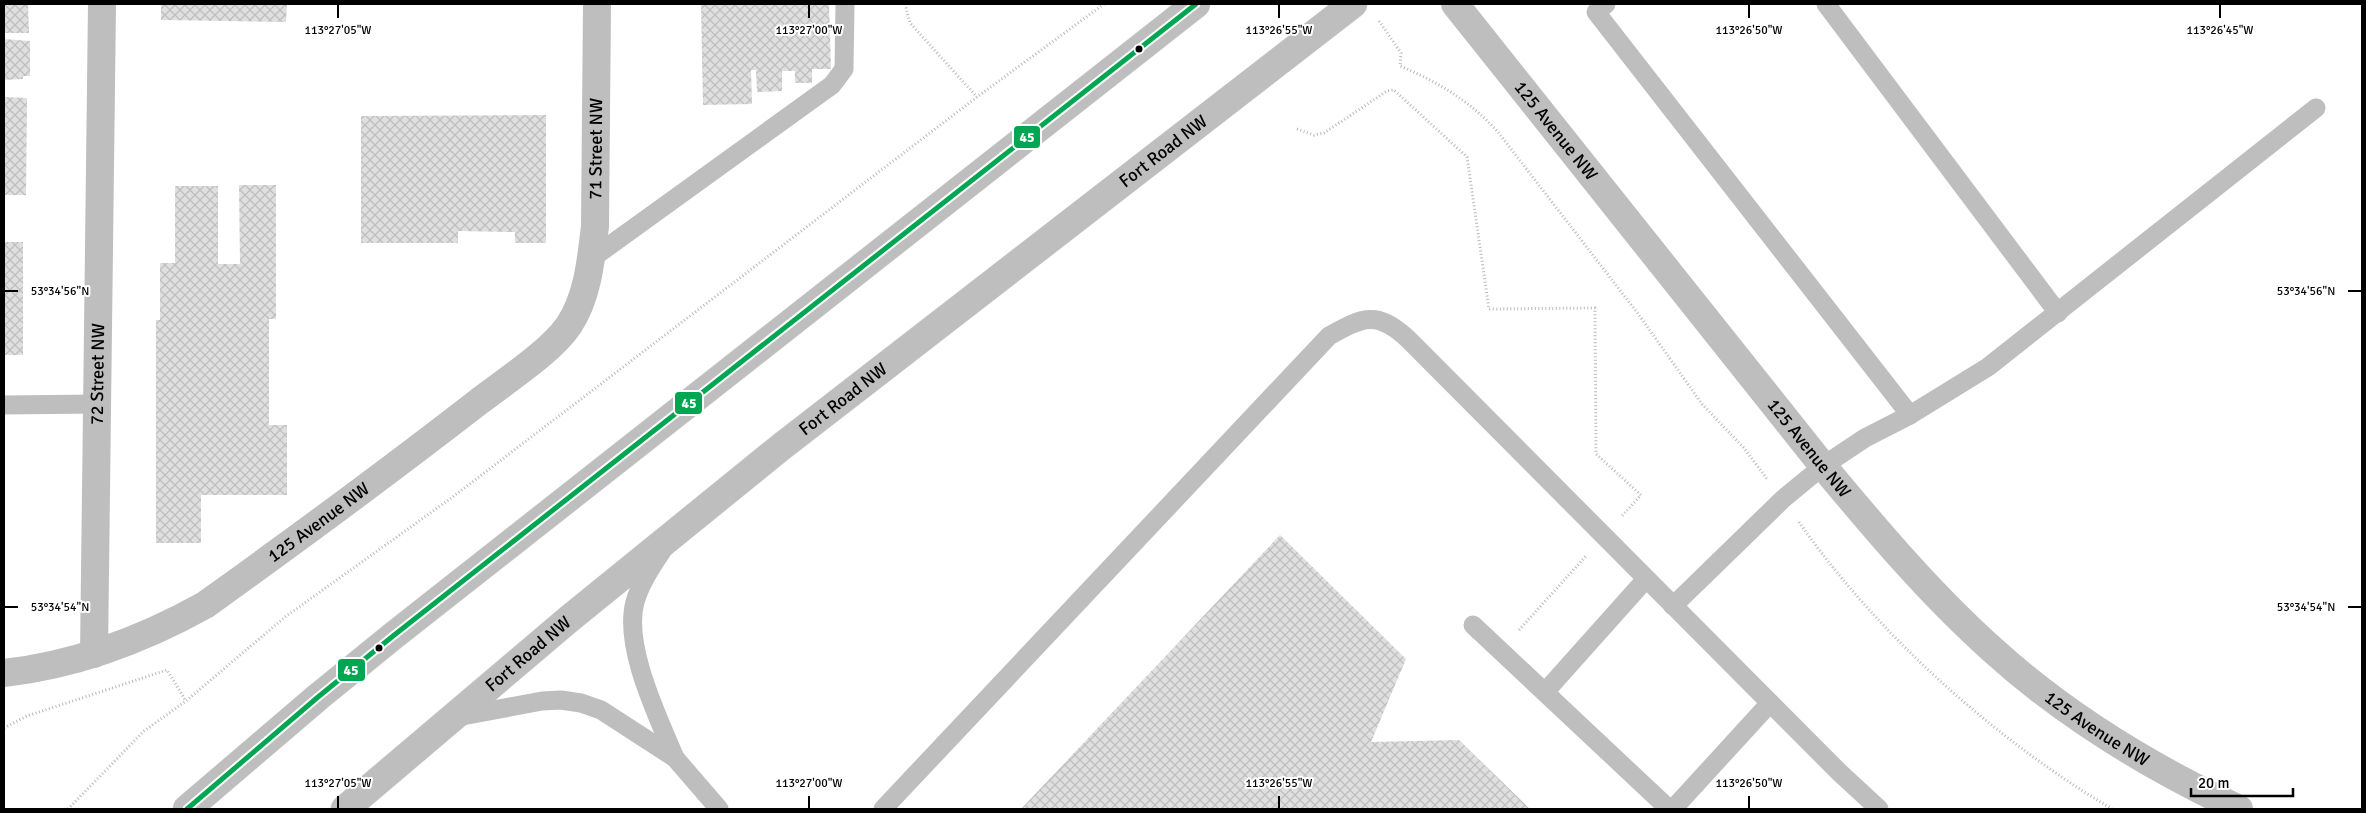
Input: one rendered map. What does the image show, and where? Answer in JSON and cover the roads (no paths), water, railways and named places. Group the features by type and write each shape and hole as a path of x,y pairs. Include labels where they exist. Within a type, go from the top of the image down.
{"street":[{"name":"72 Street NW","path":"94,654 102,4"},
{"name":"71 Street NW","path":"584,293 592,259 595,226 597,4"},
{"path":"187,809 318,697 393,636 1196,4"},
{"name":"Fort Road NW","path":"345,809 672,535 870,376 1353,4"},
{"name":"125 Avenue NW","path":"1455,4 1823,466 1953,613 2002,659 2036,687 2135,753 2197,789 2239,809"},
{"name":"125 Avenue NW","path":"4,673 94,654 168,626 205,605 383,475 543,352 569,325 584,293"}],"lane":[{"path":"592,259 832,85 844,69 845,4"},
{"path":"1606,4 1596,12 1910,414"},
{"path":"1826,4 2058,313"},
{"path":"1673,606 1783,499 1823,466 1865,438 1910,414 1988,367 2316,108"},
{"path":"883,809 1329,336 1353,322 1372,318 1393,325 1840,772 1880,809"},
{"path":"4,405 97,404"},
{"path":"672,535 649,571 635,602 633,619 634,642 648,694 675,758"},
{"path":"1546,692 1646,579"},
{"path":"1473,624 1669,809"},
{"path":"457,717 542,701 581,702 601,710 675,758 719,809"},
{"path":"1673,809 1770,702"}]}
